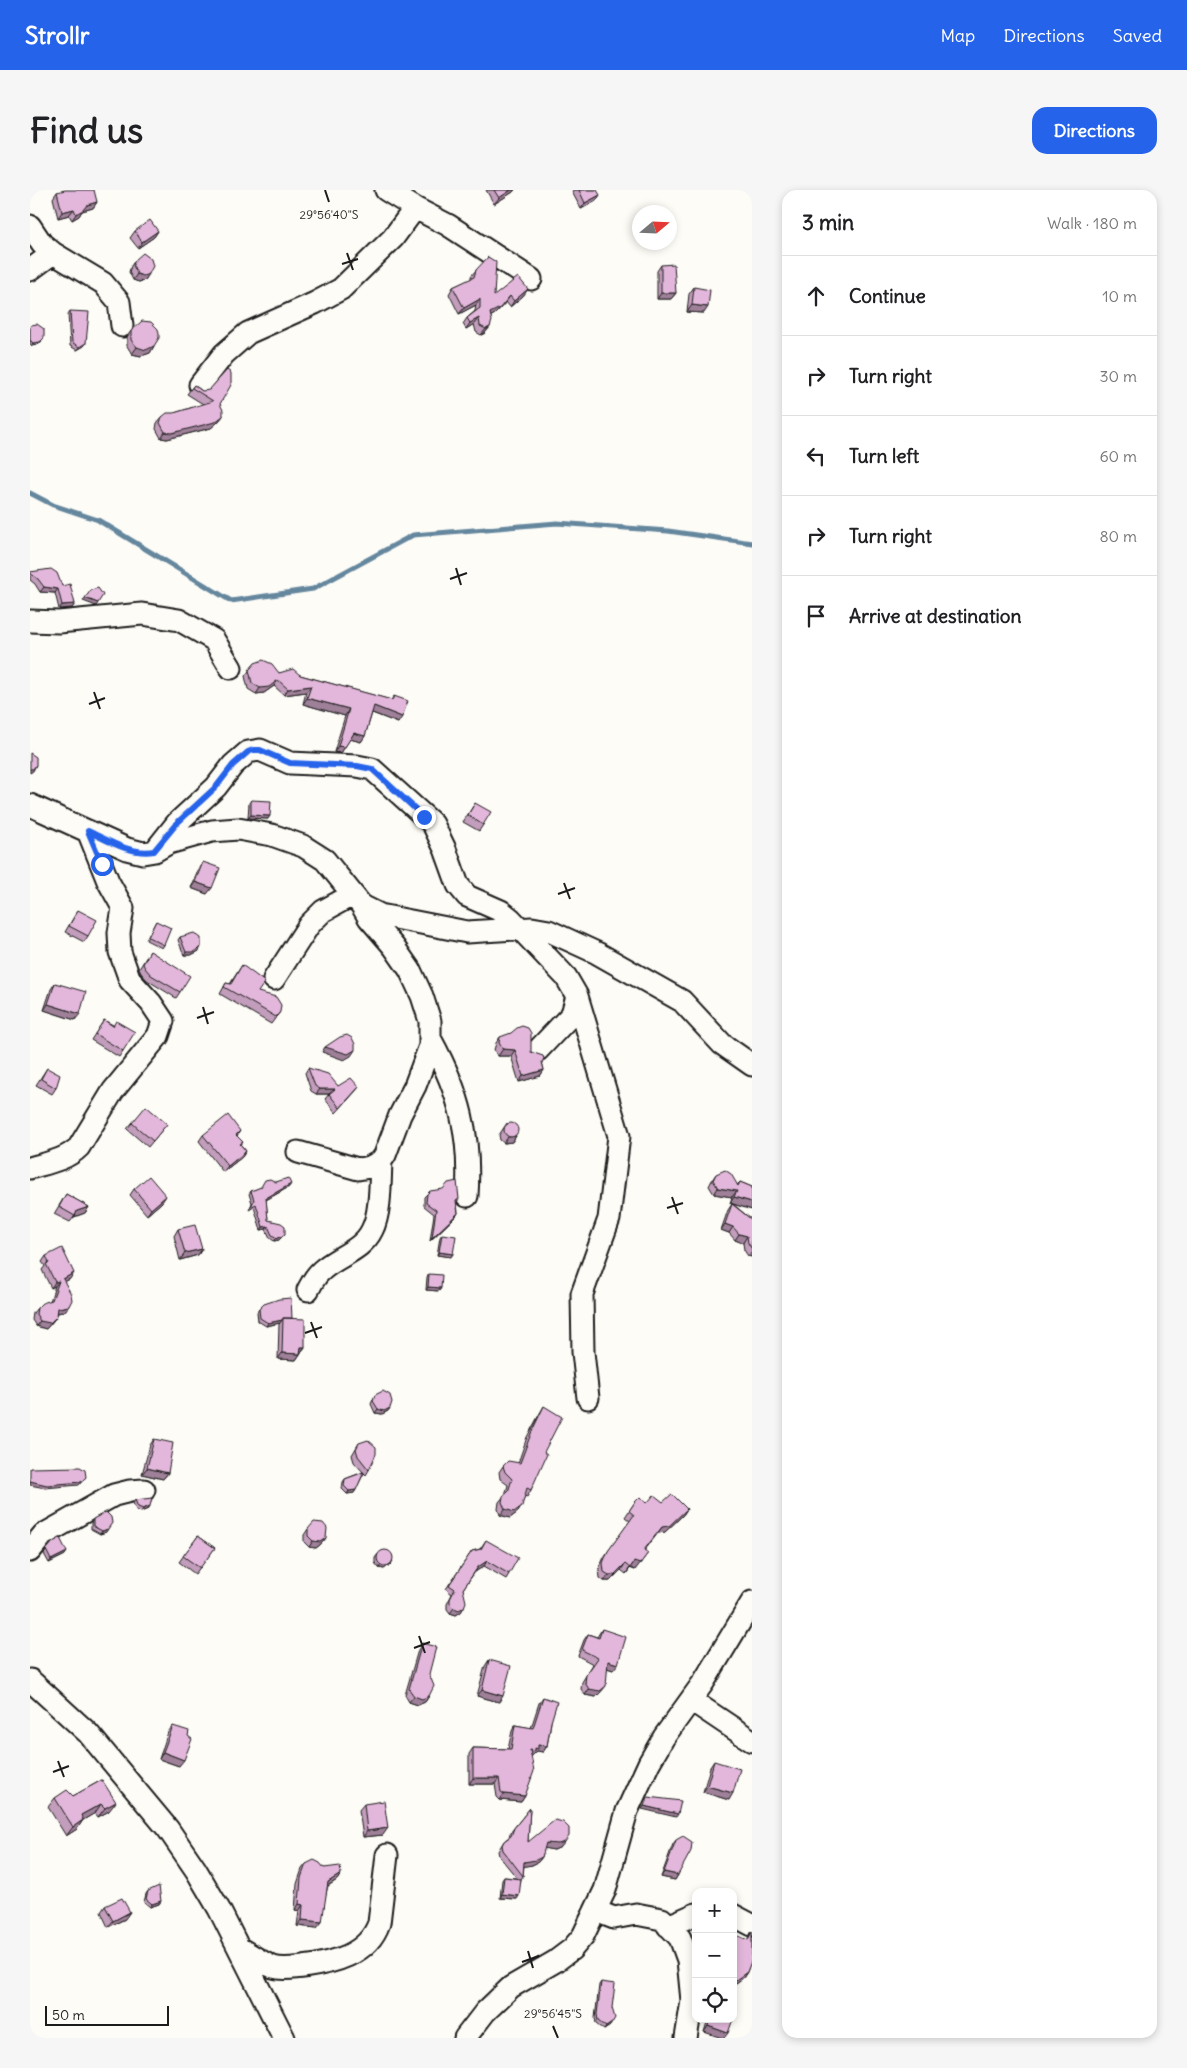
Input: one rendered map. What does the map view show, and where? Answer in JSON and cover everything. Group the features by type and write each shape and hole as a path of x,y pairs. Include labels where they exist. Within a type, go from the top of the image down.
{"street":[{"path":"386,190 414,208 448,225 531,279"},
{"path":"200,384 224,354 248,333 315,303 341,289 393,238 414,208"},
{"path":"30,226 42,244 53,253 103,283 119,302 122,326"},
{"path":"30,270 53,253"},
{"path":"30,621 59,622 142,614 179,620 214,640 231,668"},
{"path":"154,851 177,823 216,787 233,765 248,752 260,750 290,763 357,766 372,769 433,824 445,849 458,885 468,896 501,911 511,919 566,977 577,996 619,1136 609,1219 582,1294 583,1352 588,1398"},
{"path":"30,805 127,849 143,853 212,831 238,830 272,835 304,846 325,860 340,877 369,918 394,946 410,970 422,996 430,1021 431,1040 415,1086 400,1115 385,1155 381,1161 370,1167 358,1168 298,1152"},
{"path":"30,1168 72,1154 79,1146 113,1091 158,1036 163,1021 152,1003 130,980 120,952 119,933 123,908 108,881 88,831"},
{"path":"274,979 309,925 322,911 357,901 380,915 467,932 532,928 549,931 597,953 682,1001 722,1044 752,1065"},
{"path":"538,1050 572,1014 577,996"},
{"path":"431,1040 451,1080 463,1122 469,1164 467,1196"},
{"path":"308,1290 322,1270 360,1245 372,1230 376,1214 381,1161"},
{"path":"30,1551 43,1535 114,1494 144,1490"},
{"path":"465,2038 485,2012 511,1987 572,1949 583,1936 605,1890 627,1811 654,1754 677,1717 691,1700 752,1602"},
{"path":"30,1680 88,1733 168,1829 196,1870 239,1947 284,2038"},
{"path":"691,1700 752,1742"},
{"path":"239,1947 273,1967 284,1969 336,1962 359,1950 376,1934 379,1924 387,1855"},
{"path":"596,1911 614,1918 636,1914 662,1919 680,1938 688,1960 692,2001 686,2038"},
{"path":"668,1926 692,1916"},
{"path":"737,1917 752,1925"}],"building":[{"path":"65,190 94,190 97,202 87,205 76,214 74,209 62,212 57,192"},
{"path":"494,190 511,190 499,198"},
{"path":"579,190 597,190 600,195 585,203"},
{"path":"150,220 158,231 142,242 135,231"},
{"path":"143,253 151,259 153,266 149,274 143,276 137,274 133,265 135,260"},
{"path":"488,257 496,262 494,296 518,277 528,289 514,301 510,296 500,308 490,313 492,321 490,327 486,329 480,326 479,318 470,323 467,318 480,308 480,299 464,308 453,287 474,277 476,270"},
{"path":"674,264 676,293 661,293 661,265"},
{"path":"694,287 710,290 708,307 692,305"},
{"path":"70,311 89,312 86,343 79,347 72,342"},
{"path":"142,321 151,322 158,329 159,334 159,338 154,346 146,350 137,347 131,340 131,331"},
{"path":"37,324 44,329 44,338 40,342 33,343 30,340 30,327"},
{"path":"227,370 231,373 231,385 220,404 223,416 215,422 172,433 165,432 160,423 162,417 167,413 174,413 213,401 192,388 194,385 202,391 209,390"},
{"path":"51,569 57,573 62,586 70,584 75,604 62,605 58,589 44,587 30,573"},
{"path":"98,588 103,595 98,603 85,598 91,590"},
{"path":"263,660 272,664 279,673 293,669 300,675 392,700 394,696 408,701 402,717 374,706 365,736 354,733 345,747 338,746 349,709 307,698 311,686 288,689 278,680 269,687 260,688 252,683 249,670 255,663"},
{"path":"30,753 36,757 36,765 33,769 30,769"},
{"path":"251,800 271,801 270,816 251,815"},
{"path":"475,803 491,812 483,825 468,815"},
{"path":"203,862 220,868 212,888 195,882"},
{"path":"78,910 97,920 88,936 69,926"},
{"path":"156,921 171,928 164,945 148,937"},
{"path":"194,933 201,938 201,947 193,952 186,952 180,937"},
{"path":"150,951 190,976 180,992 151,975 145,968 143,964"},
{"path":"242,965 265,982 258,992 276,997 281,1005 280,1012 276,1017 224,987 226,983 231,984"},
{"path":"55,983 86,992 80,1014 48,1004"},
{"path":"104,1020 113,1026 116,1021 135,1032 123,1051 95,1034"},
{"path":"522,1026 528,1028 531,1033 531,1052 543,1056 544,1059 542,1062 544,1070 523,1076 515,1050 503,1049 499,1043 500,1037"},
{"path":"347,1035 352,1038 355,1044 355,1050 348,1054 325,1047 340,1037"},
{"path":"47,1068 60,1075 56,1088 41,1079"},
{"path":"308,1068 328,1074 338,1086 351,1078 359,1087 340,1108 329,1094 335,1089 320,1089 315,1086"},
{"path":"146,1106 167,1124 153,1141 132,1123"},
{"path":"228,1115 240,1131 236,1135 243,1142 240,1144 246,1151 228,1166 203,1135"},
{"path":"508,1123 514,1123 518,1130 514,1137 508,1137 504,1133 504,1127"},
{"path":"725,1170 731,1174 738,1186 740,1182 752,1187 752,1202 734,1197 737,1191 718,1188 713,1180 716,1174"},
{"path":"149,1176 166,1196 151,1209 134,1189"},
{"path":"288,1178 291,1184 266,1198 268,1220 285,1226 285,1234 277,1238 272,1235 268,1226 263,1227 256,1204 251,1207 254,1200 251,1191 261,1187 265,1180 270,1179 276,1182"},
{"path":"457,1181 459,1199 456,1201 458,1213 432,1238 436,1210 426,1203 427,1194 430,1191 443,1189 448,1183"},
{"path":"66,1194 89,1207 77,1211 75,1216 59,1207"},
{"path":"732,1204 752,1220 752,1249 748,1243 747,1236 739,1234 733,1227 725,1224"},
{"path":"195,1225 202,1249 185,1253 178,1229"},
{"path":"442,1234 456,1236 453,1254 439,1252"},
{"path":"62,1248 74,1273 63,1279 72,1300 69,1306 58,1308 57,1316 50,1323 40,1321 36,1314 37,1308 42,1303 52,1300 59,1281 55,1282 46,1264 49,1263 46,1256"},
{"path":"429,1274 442,1275 441,1288 428,1287"},
{"path":"291,1298 292,1318 283,1318 282,1320 268,1323 260,1318 259,1309 264,1304 279,1299"},
{"path":"283,1318 305,1319 305,1347 301,1347 300,1354 282,1353"},
{"path":"383,1391 390,1395 392,1402 390,1408 384,1411 378,1409 373,1401 375,1395"},
{"path":"544,1406 562,1417 544,1452 547,1454 531,1490 527,1488 522,1506 514,1512 505,1509 502,1502 503,1496 508,1492 512,1479 505,1472 503,1466 508,1461 520,1463"},
{"path":"154,1439 173,1443 168,1473 147,1468"},
{"path":"368,1440 376,1447 376,1454 369,1470 358,1456 356,1449 359,1443"},
{"path":"80,1467 85,1470 86,1477 81,1482 47,1485 30,1481 30,1468"},
{"path":"364,1472 356,1490 349,1491 344,1486 345,1479"},
{"path":"672,1494 687,1509 669,1526 662,1527 644,1550 648,1553 640,1564 634,1562 630,1568 625,1564 614,1575 604,1572 603,1563 608,1551 634,1515 629,1511 635,1502 640,1497 647,1503 654,1495 663,1502"},
{"path":"152,1498 150,1506 143,1509 138,1507 135,1500"},
{"path":"106,1512 111,1517 112,1523 108,1529 102,1531 93,1526 93,1519"},
{"path":"314,1522 323,1523 327,1528 326,1538 320,1542 313,1541 308,1536 308,1529"},
{"path":"198,1536 215,1548 200,1568 183,1556"},
{"path":"60,1538 67,1552 51,1560 46,1550 53,1542"},
{"path":"486,1540 518,1558 509,1574 487,1561 478,1567 463,1589 466,1602 464,1607 459,1610 454,1608 450,1604 450,1599 455,1589 449,1585 472,1551 481,1549"},
{"path":"382,1550 388,1550 393,1555 391,1564 382,1566 377,1561 377,1555"},
{"path":"602,1629 626,1637 618,1664 608,1661 606,1686 600,1691 589,1689 585,1683 586,1675 598,1658 582,1650 588,1634 599,1638"},
{"path":"422,1643 436,1647 429,1674 434,1686 429,1696 422,1699 414,1696 409,1689"},
{"path":"489,1660 511,1666 503,1696 482,1690"},
{"path":"543,1697 557,1702 547,1746 538,1745 538,1749 535,1748 535,1751 530,1750 534,1771 525,1796 501,1792 499,1778 473,1778 473,1748 511,1749 515,1725 533,1728"},
{"path":"173,1726 189,1731 188,1736 192,1739 184,1760 163,1752"},
{"path":"714,1761 740,1769 733,1793 707,1786"},
{"path":"102,1780 116,1802 105,1808 101,1804 81,1815 83,1820 73,1827 55,1798 67,1790 73,1796"},
{"path":"648,1797 681,1801 678,1814 644,1806"},
{"path":"384,1801 388,1828 367,1831 364,1804"},
{"path":"530,1808 528,1842 555,1820 563,1822 569,1828 569,1836 565,1842 558,1844 546,1843 542,1857 524,1862 523,1876 503,1850 502,1845 511,1836 514,1828"},
{"path":"683,1836 692,1842 691,1851 678,1875 664,1872 676,1840"},
{"path":"314,1860 324,1868 340,1866 341,1874 328,1882 322,1922 302,1920 303,1905 299,1904 301,1878 306,1864"},
{"path":"504,1877 521,1879 519,1896 502,1894"},
{"path":"159,1886 161,1901 152,1904 146,1899 148,1891"},
{"path":"122,1898 130,1912 113,1921 105,1906"},
{"path":"752,1931 752,1959 747,1972 737,1979 737,1935 748,1940"},
{"path":"601,1982 615,1984 612,2008 615,2018 606,2027 598,2021 597,2014"},
{"path":"709,2023 732,2023 728,2033 708,2026"}],"waterway":[{"path":"30,493 53,505 98,520 231,601 313,589 413,535 557,523 668,531 752,543"}],"route":[{"path":"102,864 88,831 127,849 143,853 154,851 177,823 216,787 233,765 253,750 260,750 290,763 357,766 372,769 384,778 399,795 424,817"}]}
